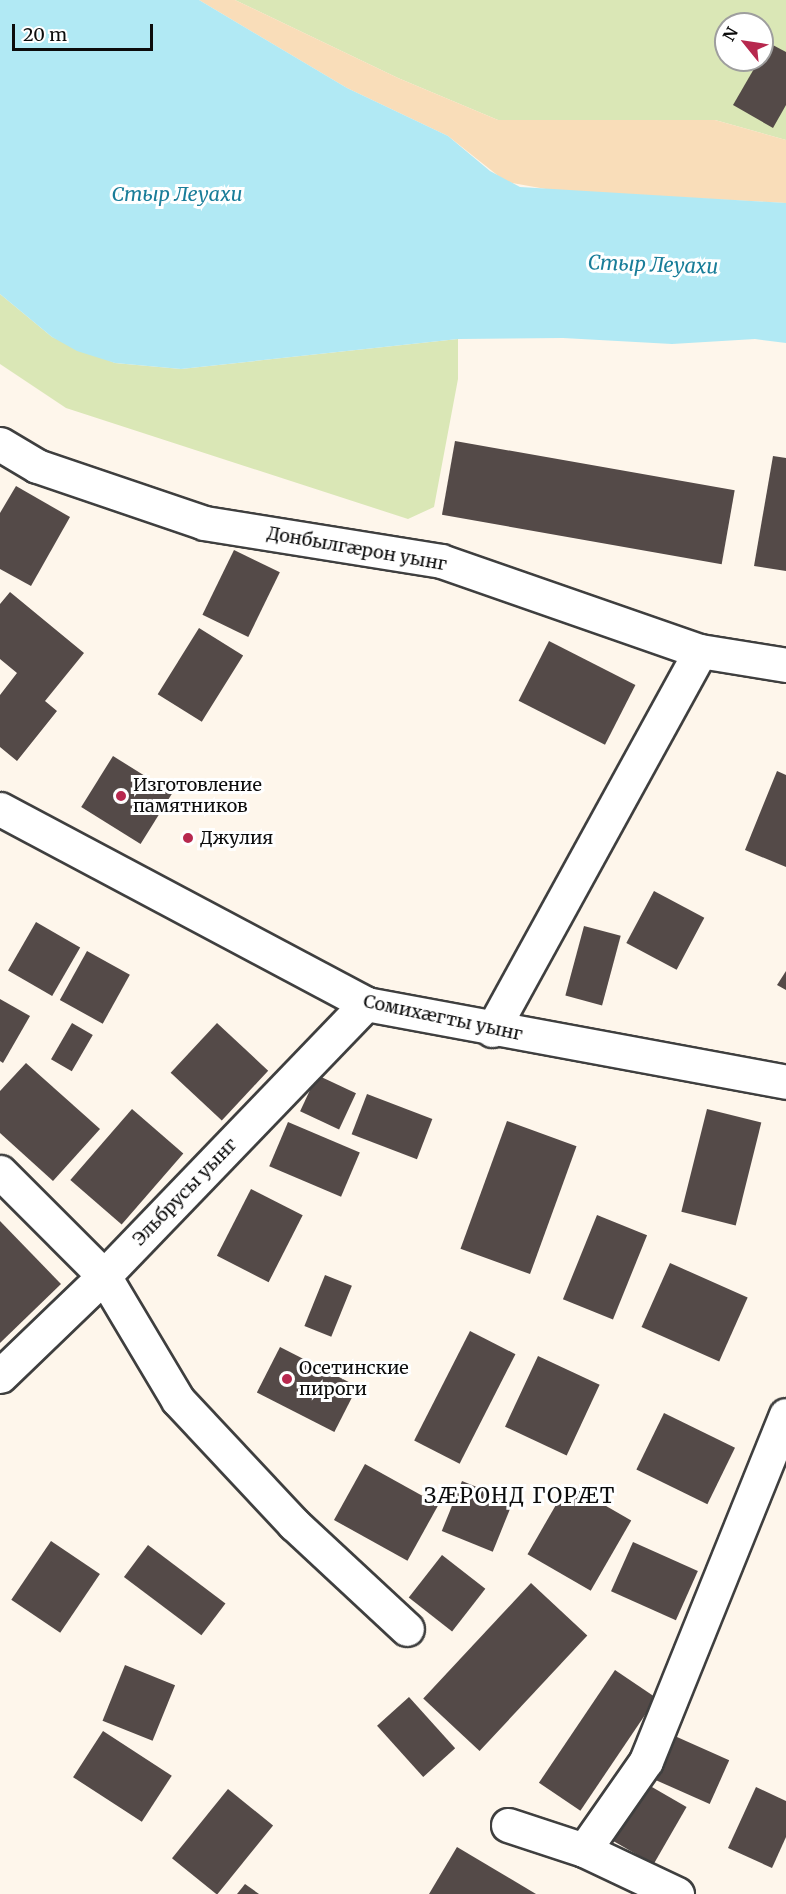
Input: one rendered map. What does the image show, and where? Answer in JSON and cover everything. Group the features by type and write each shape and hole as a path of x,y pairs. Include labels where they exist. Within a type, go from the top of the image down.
{"street":[{"name":"Донбылгæрон уынг","path":"0,444 37,466 204,522 441,561 700,651 786,665"},
{"path":"492,1030 700,651"},
{"name":"Сомихæгты уынг","path":"2,813 366,1004 492,1030 786,1082"},
{"name":"Эльбрусы уынг","path":"0,1376 104,1276 366,1004"},
{"path":"0,1172 104,1276 178,1400 294,1524 407,1629"},
{"path":"584,1850 646,1761 782,1438"},
{"path":"508,1825 584,1850 677,1894"}],"green space":[{"path":"235,0 786,0 786,140 715,120 498,120 398,78"},
{"path":"0,294 52,337 115,363 181,369 458,339 458,379 434,507 408,519 66,408 0,364"}],"sand":[{"path":"199,0 235,0 398,78 498,120 715,120 786,140 786,203 557,191 506,182 448,136 347,88"}],"water":[{"name":"Стыр Леуахи","path":"0,0 199,0 347,88 448,136 490,171 520,187 786,203 786,343 755,339 672,344 563,338 458,339 181,369 115,363 77,351 52,337 0,294"}],"building":[{"path":"774,46 786,52 786,105 773,128 733,105 752,72 774,72"},
{"path":"455,441 735,490 722,564 442,515"},
{"path":"773,456 786,458 786,571 754,566"},
{"path":"16,486 70,517 31,586 0,569 0,513"},
{"path":"234,550 280,572 248,637 202,615"},
{"path":"10,592 84,653 45,701 57,711 17,761 0,747 0,695 17,673 0,659 0,604"},
{"path":"199,628 243,656 202,722 158,694"},
{"path":"549,641 635,685 605,745 519,701"},
{"path":"113,756 172,793 141,844 81,807"},
{"path":"777,771 786,775 786,867 745,850"},
{"path":"654,891 704,918 677,970 626,943"},
{"path":"36,922 80,948 52,996 8,970"},
{"path":"584,926 621,936 602,1005 565,996"},
{"path":"87,951 130,975 103,1024 60,1000"},
{"path":"786,971 786,990 777,985"},
{"path":"0,999 30,1016 3,1063 0,1061"},
{"path":"72,1023 93,1035 72,1071 51,1059"},
{"path":"217,1023 268,1071 222,1120 171,1073"},
{"path":"26,1063 100,1129 53,1181 0,1133 0,1091"},
{"path":"317,1075 356,1093 339,1129 300,1111"},
{"path":"367,1094 432,1119 417,1159 352,1134"},
{"path":"132,1109 183,1154 122,1225 70,1180"},
{"path":"707,1109 761,1123 736,1225 681,1212"},
{"path":"507,1121 577,1146 530,1274 460,1249"},
{"path":"288,1122 360,1152 341,1197 269,1166"},
{"path":"251,1189 303,1215 269,1282 217,1256"},
{"path":"597,1215 647,1235 613,1320 563,1299"},
{"path":"0,1221 61,1284 0,1343"},
{"path":"670,1263 748,1298 719,1362 642,1327"},
{"path":"325,1275 352,1286 331,1337 304,1326"},
{"path":"470,1331 515,1354 460,1464 414,1441"},
{"path":"280,1347 358,1386 334,1432 257,1392"},
{"path":"538,1356 600,1385 567,1455 505,1427"},
{"path":"664,1413 735,1448 707,1504 636,1470"},
{"path":"365,1464 438,1505 407,1561 334,1520"},
{"path":"462,1481 513,1502 493,1552 442,1531"},
{"path":"568,1484 631,1520 591,1591 528,1554"},
{"path":"51,1541 100,1574 60,1633 11,1600"},
{"path":"633,1542 698,1571 676,1620 611,1591"},
{"path":"148,1545 225,1603 201,1635 124,1577"},
{"path":"442,1555 485,1589 452,1631 409,1598"},
{"path":"531,1583 587,1636 480,1751 423,1699"},
{"path":"125,1665 175,1685 153,1741 103,1721"},
{"path":"615,1670 656,1698 580,1811 539,1783"},
{"path":"409,1697 455,1748 423,1777 377,1726"},
{"path":"103,1731 172,1776 142,1822 73,1777"},
{"path":"668,1733 729,1760 710,1804 648,1777"},
{"path":"645,1783 687,1807 654,1864 612,1840"},
{"path":"756,1787 786,1801 786,1837 772,1868 728,1848"},
{"path":"228,1789 273,1826 218,1894 172,1858"},
{"path":"457,1847 536,1894 429,1894"},
{"path":"245,1884 259,1894 237,1894"}],"place":[{"name":"Изготовление памятников","path":"121,796"},
{"name":"Джулия","path":"188,838"},
{"name":"Осетинские пироги","path":"287,1379"}],"district":[{"name":"ЗÆРОНД ГОРÆТ","path":"520,1496"}]}
